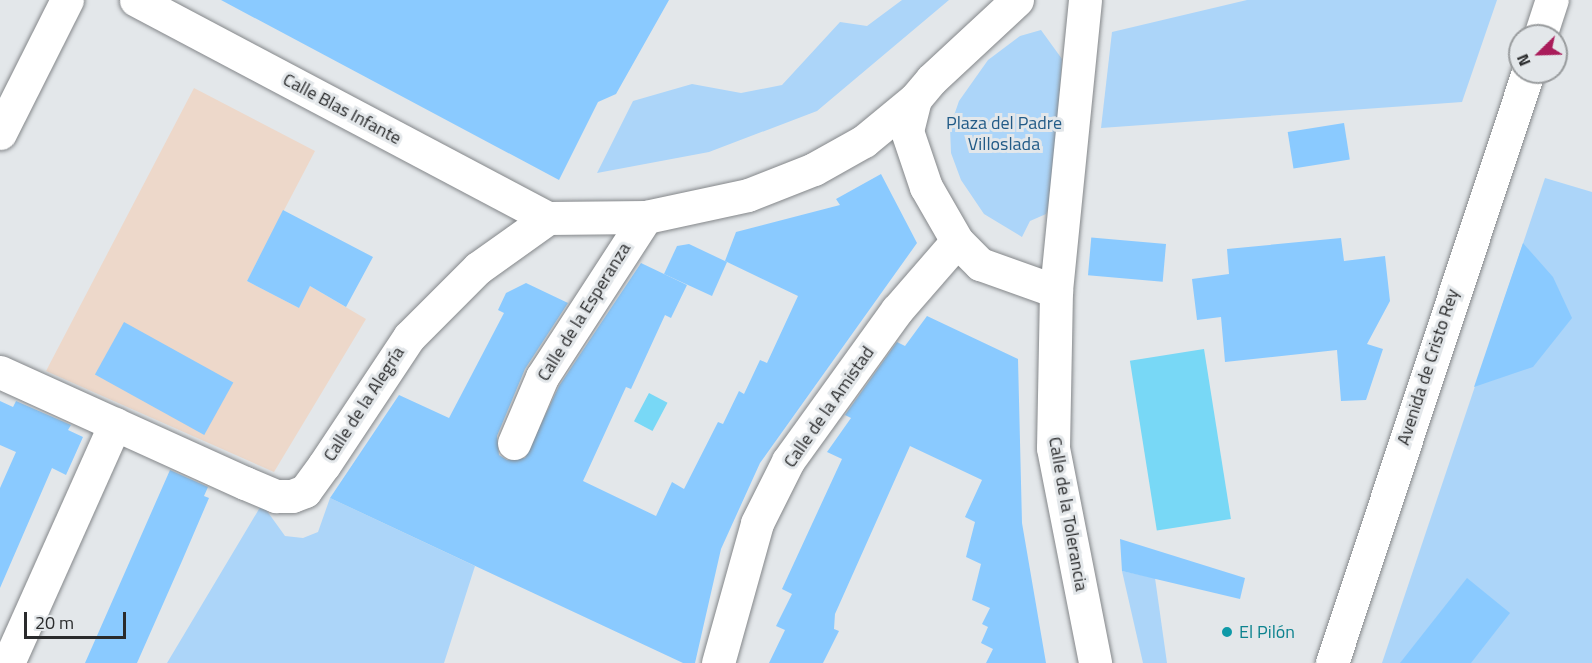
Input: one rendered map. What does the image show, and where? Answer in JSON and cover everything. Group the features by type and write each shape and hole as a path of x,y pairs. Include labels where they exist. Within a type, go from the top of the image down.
{"street":[{"path":"0,133 67,0"},
{"name":"Calle Blas Infante","path":"136,0 548,218"},
{"path":"1544,24 1552,0"},
{"path":"915,99 906,121 912,150 957,241 980,264 1056,291 1082,2"},
{"path":"548,218 646,217 748,195 814,170 864,141 915,99 1007,4"},
{"name":"Avenida de Cristo Rey","path":"1332,663 1524,84"},
{"path":"864,141 912,150"},
{"name":"Calle de la Esperanza","path":"514,443 569,331 646,217"},
{"name":"Calle de la Alegría","path":"115,424 276,496 305,491 409,337 478,268 548,218"},
{"name":"Calle de la Amistad","path":"718,663 757,523 788,461 897,310 957,241"},
{"name":"Calle de la Tolerancia","path":"1056,291 1053,448 1095,663"},
{"path":"0,372 115,424 8,663"}],"shaded area":[{"path":"194,88 315,151 247,281 299,308 310,286 366,319 274,472 46,371"},
{"path":"1204,349 1231,519 1157,531 1130,361"},
{"path":"649,393 668,403 653,431 634,421"}],"green space":[{"path":"902,0 949,0 817,111 709,152 597,173 633,101 692,84 741,93 782,85 840,22 867,26"},
{"path":"1247,0 1497,0 1462,102 1101,128 1112,32"},
{"name":"Plaza del Padre Villoslada","path":"1041,30 1062,59 1053,194 1046,214 1030,221 1022,237 984,214 961,180 951,153 950,127 959,101 988,60 1020,36"},
{"path":"1545,178 1592,192 1592,663 1382,663"},
{"path":"330,498 475,566 444,663 167,663 262,504 285,536 303,538 318,532"},
{"path":"1122,571 1155,578 1167,663 1143,663"}],"building":[{"path":"221,0 669,0 616,94 598,102 559,180"},
{"path":"1344,123 1350,160 1293,168 1288,132"},
{"path":"881,174 917,243 760,463 721,549 695,663 683,663 330,498 399,395 449,418 504,313 498,310 506,293 526,283 568,303 525,369 497,436 499,455 507,460 525,458 559,386 641,263 687,285 671,318 665,315 631,389 626,387 583,481 656,516 672,482 684,489 718,422 723,424 739,391 744,394 760,360 767,363 798,296 725,261 736,232 840,205 836,199"},
{"path":"283,210 373,257 346,307 310,286 299,308 247,281"},
{"path":"1091,237 1166,244 1163,282 1088,275"},
{"path":"1341,238 1344,261 1385,256 1390,301 1367,344 1383,349 1366,400 1341,401 1337,350 1225,362 1221,317 1197,320 1192,279 1229,274 1227,249"},
{"path":"1523,243 1553,277 1572,318 1533,367 1474,387"},
{"path":"689,244 727,262 712,296 664,274 677,246"},
{"path":"927,316 1018,359 1022,523 1046,663 986,663 993,649 981,643 988,627 982,624 990,608 972,600 981,564 966,557 975,522 965,517 982,480 910,446 835,614 834,629 839,631 823,663 769,663 785,630 776,626 792,594 782,589 842,459 827,452 851,418 845,415 897,342 905,346"},
{"path":"124,322 233,383 204,435 95,374"},
{"path":"0,401 13,407 16,401 71,425 68,430 83,437 66,475 52,468 0,588 0,488 16,452 0,445"},
{"path":"170,470 208,487 204,496 209,498 182,561 137,663 85,663"},
{"path":"1120,539 1245,578 1240,599 1122,571"},
{"path":"1467,578 1510,613 1471,663 1400,663"}],"place":[{"name":"El Pilón","path":"1227,632"}]}
